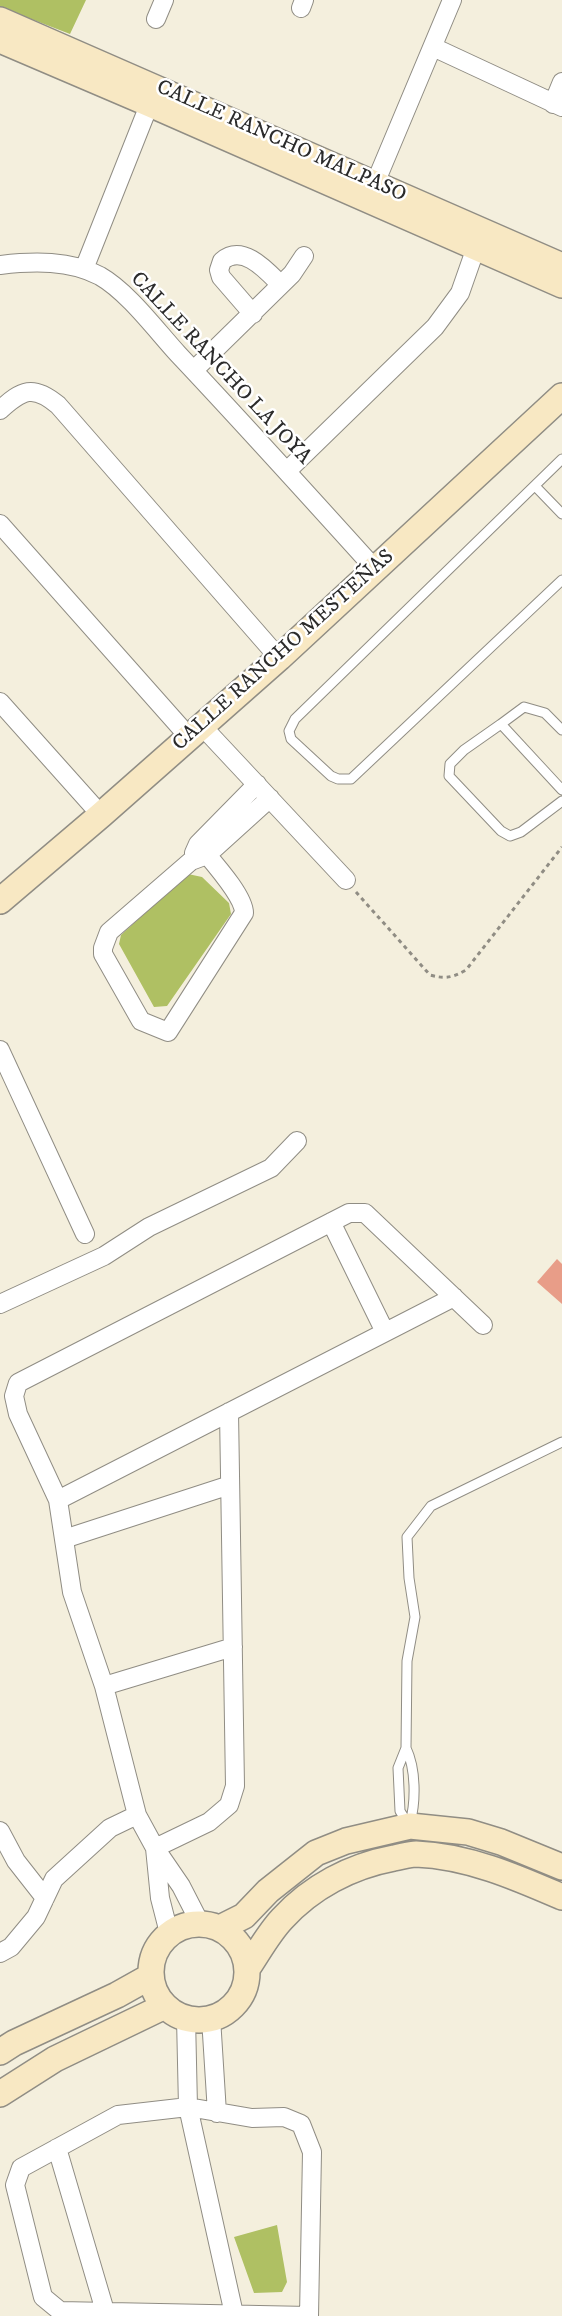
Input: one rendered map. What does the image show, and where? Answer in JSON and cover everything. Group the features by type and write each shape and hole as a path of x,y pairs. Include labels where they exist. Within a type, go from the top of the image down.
{"street":[{"path":"156,19 164,0"},
{"path":"372,192 452,0"},
{"name":"CALLE RANCHO MALPASO","path":"0,20 153,95 479,239 562,285"},
{"name":"CALLE RANCHO MALPASO","path":"0,40 153,95"},
{"path":"433,47 557,105 562,82"},
{"path":"84,269 153,95"},
{"path":"287,471 435,327 460,293 479,239"},
{"name":"CALLE RANCHO MALPASO","path":"479,239 562,266"},
{"path":"253,314 221,277 219,270 222,261 234,256 242,256 258,263 281,285"},
{"path":"194,370 281,285 304,256"},
{"name":"CALLE RANCHO LA JOYA","path":"0,266 43,262 84,269 102,277 125,297 194,370 375,569"},
{"path":"0,410 20,394 38,392 49,398 66,413 279,658"},
{"name":"CALLE RANCHO MESTEÑAS","path":"4,891 101,816 279,658 562,396"},
{"path":"0,524 195,731 257,784 346,880"},
{"path":"0,702 101,816"},
{"path":"199,853 257,784"},
{"path":"199,853 242,902 244,913 168,1032 141,1021 103,954 103,948 109,932 199,853 270,798"},
{"path":"0,1050 86,1234"},
{"path":"0,1304 104,1256 149,1228 271,1168 297,1141"},
{"path":"483,1325 365,1213 349,1213 18,1383 14,1396 18,1414 58,1500 72,1592 104,1686 137,1815 155,1848 210,1925 239,1945 245,1957 247,1970 245,1986 238,2000 226,2012 211,2018 186,2018 165,2006 155,1992 151,1976 152,1960 158,1945 170,1933 184,1926 210,1925 244,1916 268,1891 316,1853 346,1840 410,1826 468,1832 501,1842 562,1867"},
{"path":"331,1222 385,1332"},
{"path":"58,1500 454,1297"},
{"path":"155,1848 209,1822 229,1805 235,1786 229,1412"},
{"path":"64,1539 230,1485"},
{"path":"104,1686 233,1647"},
{"path":"0,1954 11,1947 36,1917 54,1879 110,1828 137,1815"},
{"path":"410,1826 414,1854"},
{"path":"1,1834 16,1861 45,1898"},
{"path":"155,1848 160,1898 170,1933"},
{"path":"247,1970 281,1919 314,1890 347,1872 382,1860 414,1854 456,1859 512,1875 562,1897"},
{"path":"0,2052 14,2043 117,1995 151,1976"},
{"path":"0,2094 56,2060 165,2006"},
{"path":"186,2018 188,2107 234,2314"},
{"path":"211,2018 216,2113"},
{"path":"188,2107 216,2113 252,2118 284,2117 301,2124 312,2152 309,2316 60,2311 43,2297 15,2185 21,2168 118,2115 188,2107"},
{"path":"57,2148 105,2312"}],"lane":[{"path":"562,460 294,719 289,731 291,739 331,776 338,779 351,780 562,580"},
{"path":"535,486 562,514"},
{"path":"562,730 546,713 524,707 464,750 450,764 449,776 501,832 510,836 522,832 562,801"},
{"path":"501,724 562,790"},
{"path":"410,1826 400,1811 398,1777 398,1768 406,1748 407,1661 415,1617 408,1578 407,1537 431,1506 562,1442"},
{"path":"406,1748 412,1760 414,1811 410,1826"}],"path":[{"path":"346,880 430,975 442,978 453,977 466,970 562,847"}],"green space":[{"path":"0,0 86,0 70,34 0,7"},
{"path":"188,874 202,877 229,903 231,914 167,1006 154,1007 119,944 121,935"},
{"path":"277,2225 287,2282 282,2292 254,2293 234,2237"}],"building":[{"path":"557,1259 562,1264 562,1304 537,1282"}]}
